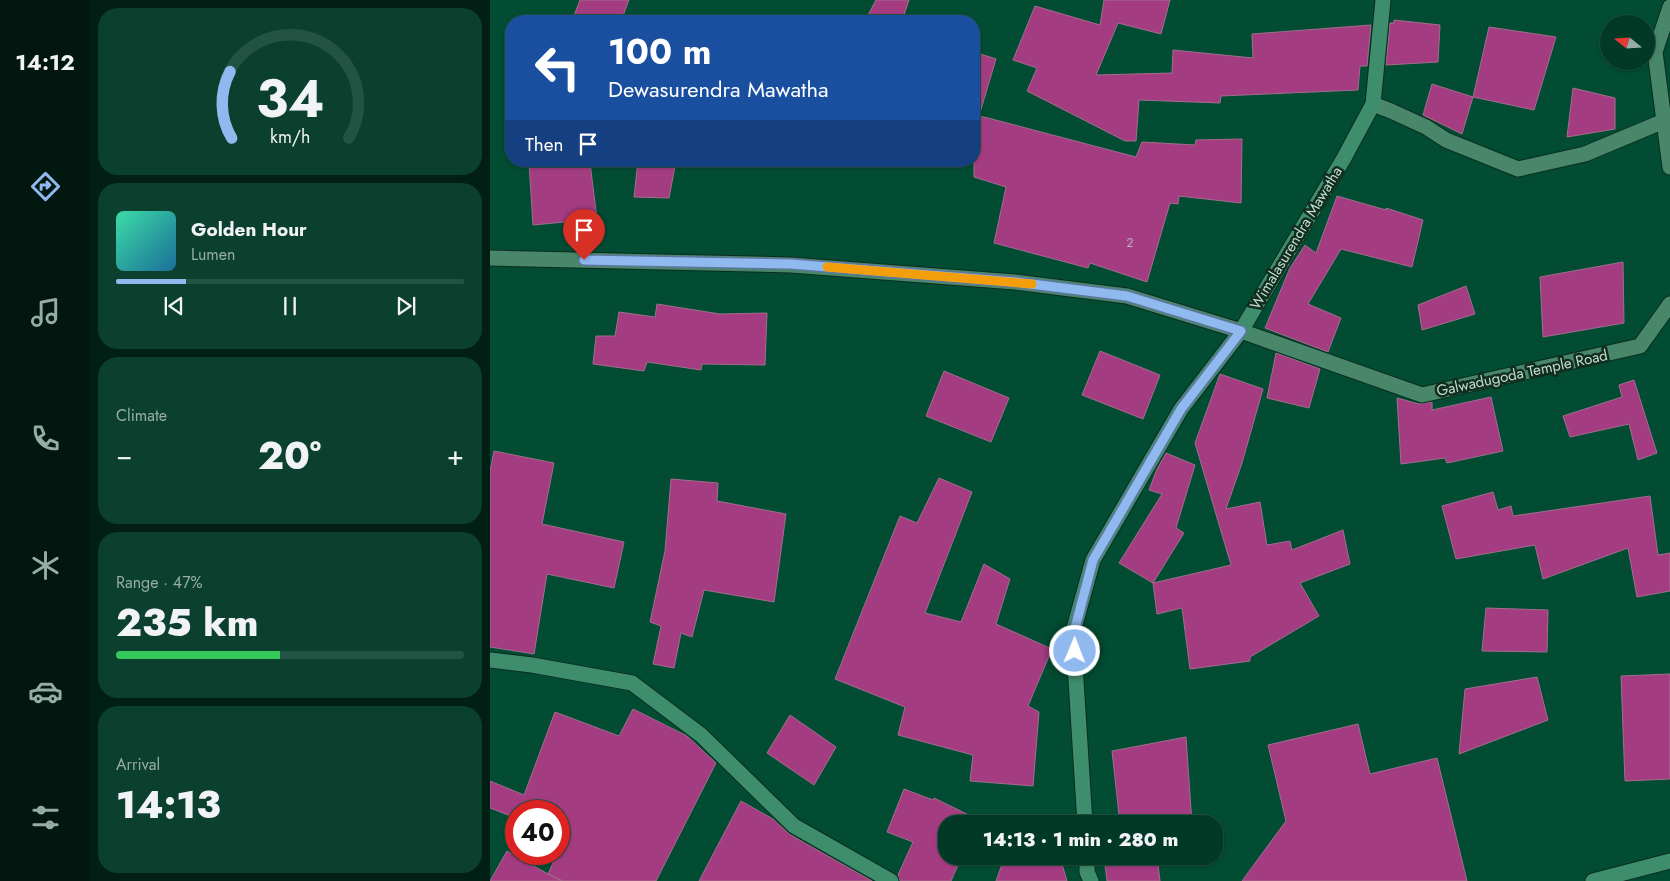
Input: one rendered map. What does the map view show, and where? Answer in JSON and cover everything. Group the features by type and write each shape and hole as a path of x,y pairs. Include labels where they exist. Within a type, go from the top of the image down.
{"street":[{"name":"Wimalasurendra Mawatha","path":"1084,815 1074,632 1093,560 1181,409 1241,331 1344,158 1373,104 1384,0"},
{"path":"1670,7 1655,52 1670,167"},
{"path":"1655,52 1670,55"},
{"path":"1373,104 1426,127 1446,140 1518,170 1585,154 1664,121"},
{"name":"Galwadugoda Temple Road","path":"490,258 791,264 1015,282 1127,296 1241,331 1422,395 1640,346 1670,304"},
{"path":"490,660 532,664 632,683 702,736 794,826 891,881"},
{"path":"1593,881 1670,862"},
{"path":"1087,865 1091,881"}],"building":[{"path":"580,0 629,0 623,15 574,15"},
{"path":"876,0 909,0 904,15 868,15"},
{"path":"1104,0 1170,0 1161,34 1118,23 1096,75 1172,73 1173,50 1253,58 1252,34 1371,25 1367,66 1360,66 1358,90 1221,96 1220,103 1139,100 1136,141 1125,141 1027,91 1037,68 1013,60 1035,6 1100,25"},
{"path":"1394,20 1440,25 1438,62 1386,65 1390,23 1394,23"},
{"path":"1489,27 1556,37 1534,110 1473,97"},
{"path":"980,54 996,59 980,113"},
{"path":"1432,84 1473,97 1462,134 1423,115"},
{"path":"1573,88 1615,98 1615,129 1567,137"},
{"path":"980,116 1136,157 1142,142 1195,145 1196,140 1242,139 1241,203 1179,196 1178,204 1170,203 1147,282 1090,263 1088,268 994,243 1006,187 974,177 974,167 980,167"},
{"path":"529,167 590,167 597,219 533,225"},
{"path":"637,167 675,167 669,198 634,197"},
{"path":"1337,196 1386,210 1386,208 1423,220 1412,267 1341,249 1308,304 1341,318 1328,352 1265,328 1290,268 1305,245 1316,253"},
{"path":"1623,262 1624,323 1543,337 1540,277"},
{"path":"1466,286 1475,314 1422,330 1418,305"},
{"path":"657,304 720,314 767,313 765,365 702,364 701,370 647,362 644,371 593,364 596,336 615,336 619,312 655,317"},
{"path":"1100,351 1160,375 1143,419 1082,395"},
{"path":"1276,353 1320,369 1309,408 1267,398"},
{"path":"944,371 1009,398 991,442 926,416"},
{"path":"1220,374 1263,389 1242,463 1226,509 1260,502 1267,545 1290,541 1292,550 1343,530 1350,564 1300,583 1319,616 1250,657 1250,661 1190,669 1182,608 1157,614 1153,583 1231,565 1195,443"},
{"path":"1634,380 1657,453 1638,460 1629,424 1570,437 1563,416 1622,397 1619,385"},
{"path":"1491,397 1503,451 1447,463 1445,458 1401,464 1397,398 1419,404 1432,402 1432,410"},
{"path":"494,451 554,463 542,524 624,542 614,588 547,574 534,654 490,647 490,472"},
{"path":"1166,453 1195,465 1176,528 1184,533 1153,583 1119,563 1162,494 1149,490"},
{"path":"939,478 972,492 925,613 961,622 984,564 1010,579 996,624 1052,649 1028,706 1039,712 1033,786 970,781 973,755 898,735 905,707 835,679 900,516 917,523"},
{"path":"671,479 718,483 717,501 786,514 774,602 704,590 692,637 681,633 674,668 653,664 661,626 650,622 665,551"},
{"path":"1493,492 1498,510 1511,506 1513,516 1650,496 1658,555 1670,553 1670,591 1637,597 1628,548 1543,579 1535,545 1456,559 1442,506"},
{"path":"1486,608 1548,610 1547,652 1482,651"},
{"path":"1670,674 1670,779 1625,781 1621,676"},
{"path":"1537,677 1548,720 1459,754 1465,689"},
{"path":"633,709 687,736 716,763 656,881 563,881 548,874 552,865 570,865 570,800 505,800 505,814 490,808 490,781 524,795 555,712 619,736"},
{"path":"790,715 836,747 814,785 767,753"},
{"path":"1358,724 1370,774 1437,758 1467,881 1242,881 1286,821 1268,745"},
{"path":"1186,737 1191,815 1119,815 1112,751"},
{"path":"904,789 933,800 934,798 969,815 938,815 938,865 958,865 951,881 900,881 898,875 913,842 887,832"},
{"path":"741,801 773,819 789,834 872,881 699,881"},
{"path":"505,855 505,865 532,865 562,881 490,881"},
{"path":"1002,865 1062,865 1067,881 996,881"},
{"path":"1105,865 1158,865 1160,881 1107,881"}],"slow traffic":[{"path":"827,267 1032,284"}],"route":[{"path":"584,260 791,264 1015,282 1127,296 1241,331 1181,409 1093,560 1074,632 1075,651"}]}
